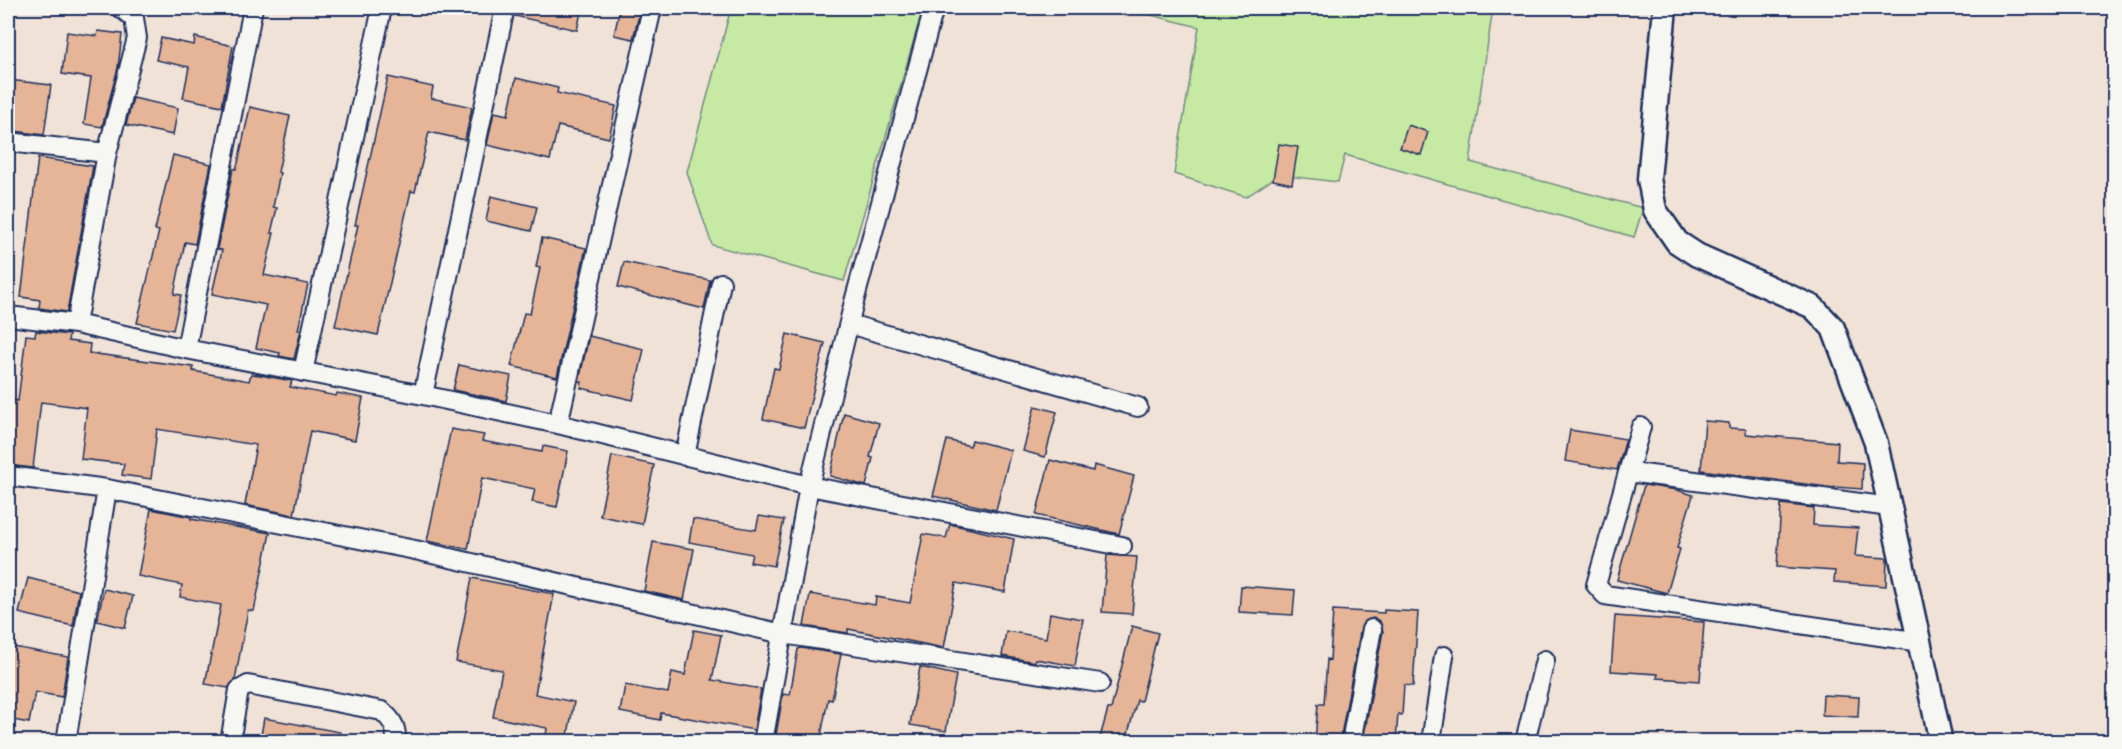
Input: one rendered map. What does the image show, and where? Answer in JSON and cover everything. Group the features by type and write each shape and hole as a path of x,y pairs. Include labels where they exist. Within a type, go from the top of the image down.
{"street":[{"path":"76,324 107,153 137,38 134,18 121,8"},
{"path":"186,349 253,8"},
{"path":"303,372 382,8"},
{"path":"423,395 505,8"},
{"path":"558,424 652,8"},
{"path":"763,741 809,486 849,324 934,8"},
{"path":"1665,8 1648,179 1655,210 1677,242 1697,255 1813,307 1833,328 1876,443 1941,741"},
{"path":"8,142 107,153"},
{"path":"686,456 721,283"},
{"path":"8,316 76,324 186,349 423,395 558,424 809,486 1122,546"},
{"path":"849,324 1138,407"},
{"path":"1641,427 1596,585 1605,595 1920,642"},
{"path":"1628,471 1890,507"},
{"path":"8,476 107,489 415,550 783,634 1100,683"},
{"path":"66,741 107,489"},
{"path":"1351,741 1372,629"},
{"path":"1431,741 1444,656"},
{"path":"1525,741 1545,660"},
{"path":"230,741 239,690 248,685 382,711 392,720 397,731 396,741"}],"green space":[{"path":"731,8 923,8 844,281 712,245 687,172"},
{"path":"1123,8 1493,8 1470,162 1643,208 1634,237 1345,155 1338,182 1279,175 1246,197 1174,174 1199,27"}],"building":[{"path":"516,8 582,8 577,30 515,16"},
{"path":"620,8 640,11 633,39 614,35"},
{"path":"98,31 122,34 118,68 102,127 84,124 91,78 62,74 67,32 97,36"},
{"path":"195,37 233,46 222,106 183,98 189,67 156,60 161,38 194,45"},
{"path":"388,77 433,87 431,98 472,107 465,140 429,132 415,192 411,191 378,335 335,326"},
{"path":"516,78 558,88 557,93 616,106 609,138 558,126 550,160 487,145 494,112 508,115"},
{"path":"8,80 51,85 44,135 8,130"},
{"path":"133,98 178,108 173,135 126,125"},
{"path":"250,107 290,116 273,207 277,208 271,233 274,233 264,275 308,284 294,359 279,356 280,353 256,348 266,305 212,294 222,250 217,249 233,169 236,169 238,163"},
{"path":"1408,125 1428,132 1421,155 1400,148"},
{"path":"1279,144 1298,147 1292,184 1273,180"},
{"path":"173,155 211,164 195,244 185,242 174,294 181,295 173,330 137,323 159,231 155,230"},
{"path":"38,158 93,166 67,312 39,308 40,300 21,297"},
{"path":"491,196 537,207 531,231 486,221"},
{"path":"542,238 586,248 557,377 511,366 524,313 530,314 540,268 536,267"},
{"path":"624,262 710,280 704,309 618,287"},
{"path":"36,331 69,335 68,341 90,344 89,353 193,367 193,371 249,381 251,374 260,375 292,381 290,387 336,396 337,393 363,398 355,440 310,431 294,515 245,505 256,445 157,429 151,479 122,475 124,464 81,459 87,408 41,402 33,468 8,465 8,399 18,401 26,335 35,336"},
{"path":"787,334 825,343 804,428 763,419 774,368 779,369"},
{"path":"589,336 644,349 633,400 581,388 582,382 579,381"},
{"path":"459,365 511,376 506,401 453,390"},
{"path":"1035,406 1057,412 1045,457 1023,451"},
{"path":"844,413 879,423 870,457 873,458 866,486 830,476"},
{"path":"1705,421 1729,423 1729,428 1746,429 1746,434 1838,442 1837,461 1863,463 1862,489 1835,488 1701,470"},
{"path":"451,429 484,435 482,441 542,452 543,446 568,451 557,507 532,502 535,489 482,478 468,549 427,541"},
{"path":"1570,430 1626,439 1617,470 1565,461"},
{"path":"947,440 970,446 972,440 1011,450 996,510 933,496"},
{"path":"612,456 654,465 642,524 600,516"},
{"path":"1050,460 1093,471 1094,465 1134,476 1119,534 1036,515"},
{"path":"1644,485 1693,495 1677,548 1680,549 1667,593 1617,580"},
{"path":"1781,504 1814,508 1813,525 1858,528 1855,556 1887,558 1886,586 1834,582 1835,571 1777,567"},
{"path":"151,509 191,517 191,519 270,533 254,611 248,610 235,680 228,688 205,684 221,605 180,597 182,585 138,576"},
{"path":"759,516 784,520 774,566 750,562 752,554 689,542 693,519 756,530"},
{"path":"950,524 1014,539 1005,592 956,583 944,648 848,629 848,633 804,626 810,594 875,605 876,597 910,603 923,534 946,538"},
{"path":"653,542 694,549 684,600 644,591"},
{"path":"1107,555 1137,557 1132,614 1102,612"},
{"path":"28,578 79,591 73,626 19,613"},
{"path":"472,578 554,594 535,694 574,702 567,740 546,736 547,728 493,717 502,670 456,662"},
{"path":"1241,586 1295,590 1293,615 1239,612"},
{"path":"104,589 133,596 125,628 97,621"},
{"path":"1333,610 1418,612 1413,686 1404,685 1402,715 1398,714 1396,741 1363,741 1383,631 1380,621 1373,618 1364,621 1361,627 1340,741 1315,741 1318,704 1324,704"},
{"path":"1050,613 1083,619 1075,666 1002,656 1006,631 1046,638"},
{"path":"1615,616 1704,622 1700,681 1657,678 1658,674 1611,671"},
{"path":"1132,626 1158,633 1141,701 1137,700 1126,741 1099,741 1108,709 1111,709"},
{"path":"694,630 721,635 712,680 761,689 754,730 661,713 660,720 620,712 625,685 668,693 672,672 685,675"},
{"path":"8,646 68,657 62,697 35,692 29,723 8,719"},
{"path":"798,649 841,654 832,700 828,699 820,741 803,741 776,735 783,694 790,695"},
{"path":"920,667 956,675 946,731 910,725"},
{"path":"1823,695 1859,697 1858,717 1822,715"},
{"path":"264,718 340,732 339,741 260,741"}]}
